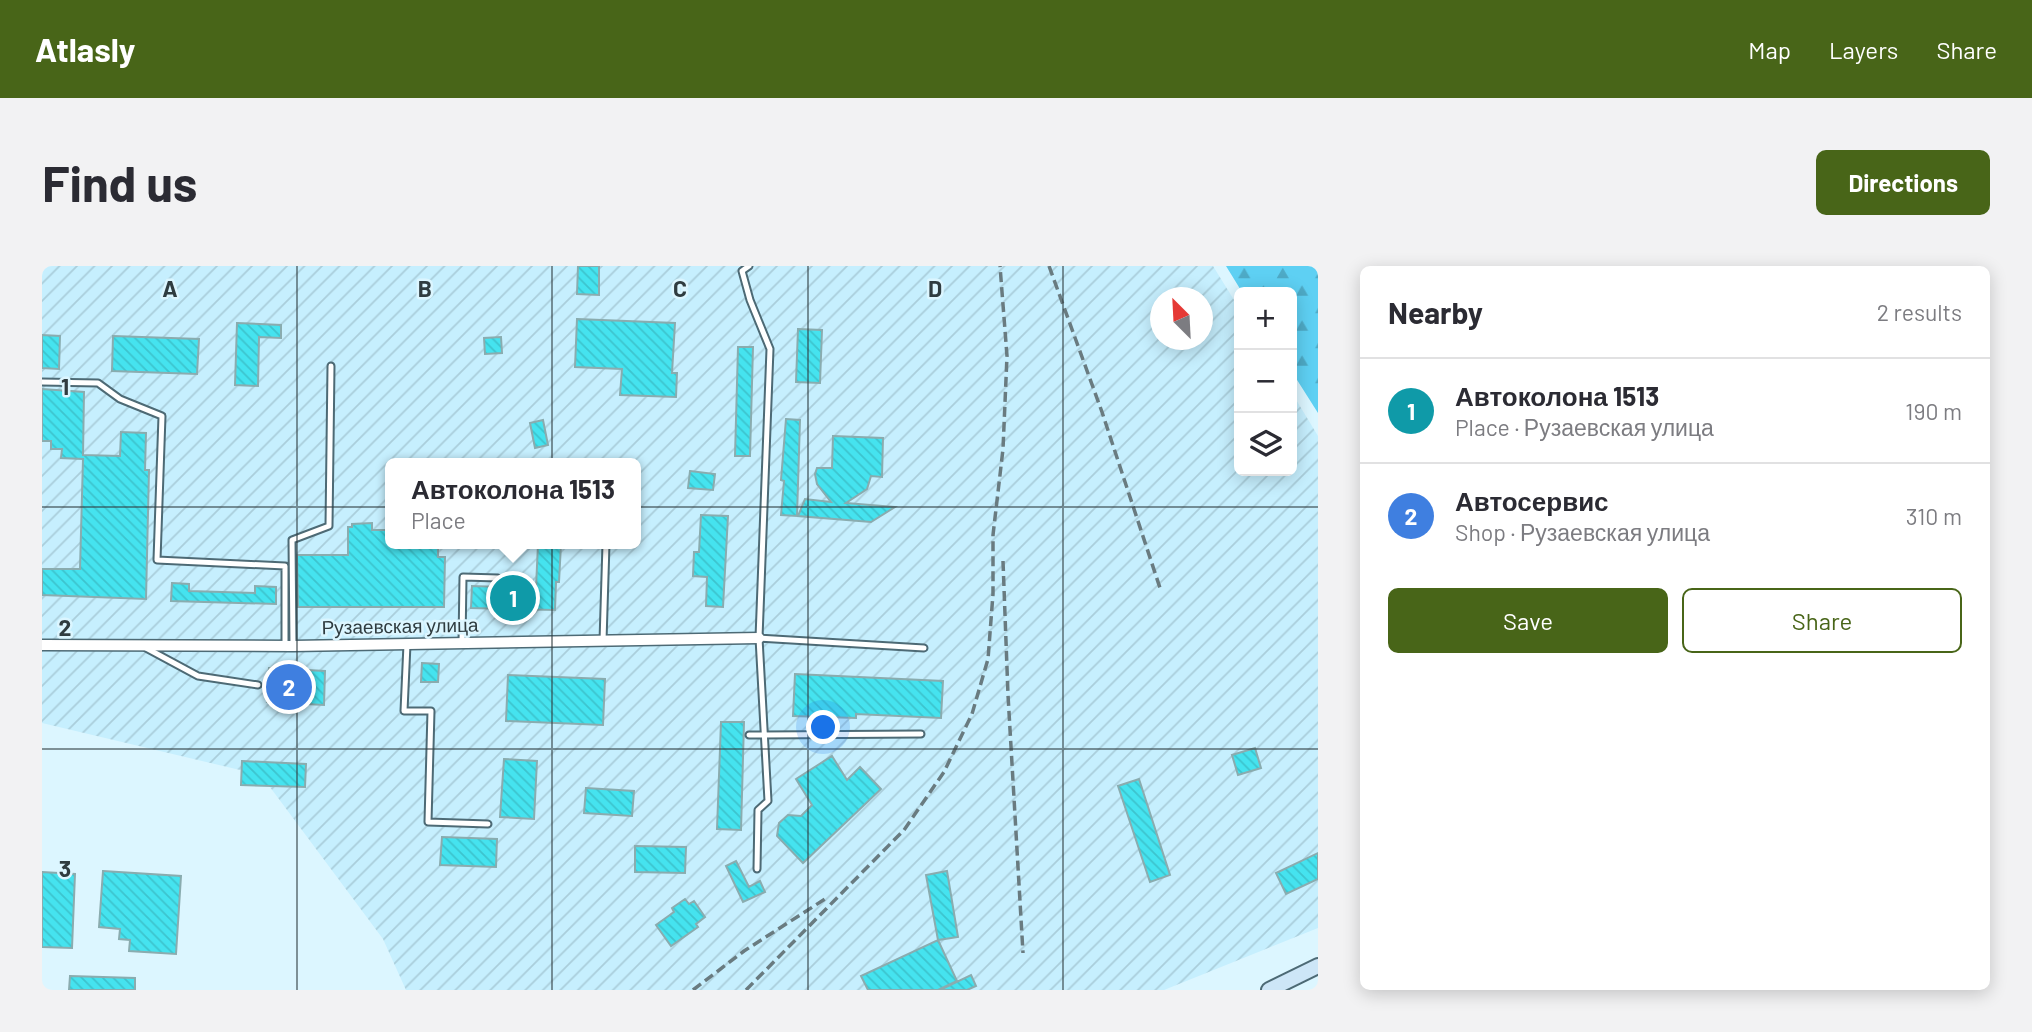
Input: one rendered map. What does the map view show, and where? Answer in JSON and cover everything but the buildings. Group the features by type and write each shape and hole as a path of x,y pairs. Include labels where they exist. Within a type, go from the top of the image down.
{"main road":[{"path":"1269,990 1318,966"}],"street":[{"name":"Рузаевская улица","path":"42,645 289,646 760,638"}],"lane":[{"path":"749,266 742,271 750,300 770,349 760,638 768,801 758,810 757,869"},
{"path":"289,646 292,540 329,526 331,366"},
{"path":"42,382 98,383 120,398 162,416 157,561 285,566 289,646"},
{"path":"603,641 606,549"},
{"path":"461,643 463,577 498,578"},
{"path":"760,638 924,648"},
{"path":"407,644 404,711 431,711 428,822 488,824"},
{"path":"143,646 198,677 258,685"},
{"path":"749,736 920,734"}],"shaded area":[{"path":"42,266 1213,266 1234,300 1234,476 1297,476 1297,401 1318,436 1318,928 1164,990 406,990 383,939 261,775 42,723"}],"green space":[{"path":"1226,266 1318,266 1318,413 1297,380 1297,287 1239,287"}],"railway":[{"path":"746,990 904,830 944,772 972,714 988,659 993,594 993,535 1003,449 1007,356 1000,266"},
{"path":"1049,266 1102,412 1160,588"},
{"path":"1003,561 1023,953"},
{"path":"693,990 744,951 825,899"}],"place":[{"name":"Автоколона 1513","path":"513,598"},
{"name":"Автосервис","path":"289,687"}]}
